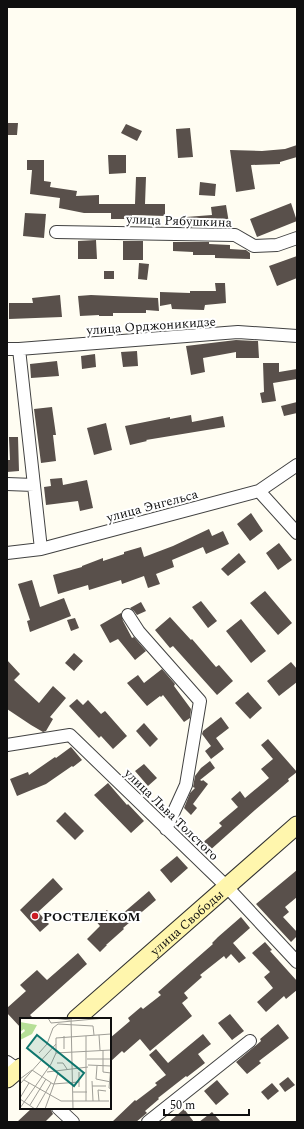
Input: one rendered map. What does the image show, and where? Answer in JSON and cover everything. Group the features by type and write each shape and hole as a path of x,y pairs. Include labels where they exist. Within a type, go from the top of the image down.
{"street":[{"name":"улица Рябушкина","path":"56,232 235,235 254,246 277,245 297,238"},
{"name":"улица Орджоникидзе","path":"13,349 238,332 297,336"},
{"path":"13,349 34,485 41,549"},
{"name":"улица Энгельса","path":"7,553 41,549 259,491 297,465"},
{"path":"7,484 34,485"},
{"path":"259,491 297,533"},
{"path":"128,615 139,632 200,701 186,786 166,829"},
{"name":"улица Льва Толстого","path":"7,746 70,735 227,887 297,962"},
{"name":"улица Свободы","path":"77,1018 297,825"},
{"path":"148,1122 250,1041"},
{"path":"59,1109 73,1122"}],"building":[{"path":"7,123 18,123 17,135 7,135"},
{"path":"126,124 142,131 137,141 121,133"},
{"path":"190,128 193,157 178,158 176,129"},
{"path":"297,145 297,157 280,162 280,164 251,165 255,189 236,192 230,150 262,151 285,149"},
{"path":"108,155 126,155 126,173 109,174"},
{"path":"27,160 44,160 44,181 51,182 50,187 77,191 76,196 99,195 99,204 135,204 136,177 146,177 145,204 165,204 165,216 132,215 132,219 111,219 111,213 84,213 59,208 60,198 30,194 32,170 27,170"},
{"path":"200,182 216,184 215,196 199,195"},
{"path":"291,203 297,221 257,237 250,219"},
{"path":"226,205 229,223 200,227 187,227 186,217 212,215 211,207"},
{"path":"25,213 46,214 44,238 23,236"},
{"path":"96,240 97,259 78,259 78,241"},
{"path":"123,241 143,241 143,260 123,260"},
{"path":"173,242 209,242 209,244 230,245 230,249 246,250 250,253 250,259 215,258 215,255 193,255 193,252 173,251"},
{"path":"297,256 297,278 277,286 269,266"},
{"path":"139,263 149,264 147,280 138,279"},
{"path":"104,271 114,271 114,279 104,279"},
{"path":"215,283 225,283 226,303 205,305 204,310 172,309 171,304 160,306 160,292 190,293 190,291 216,291"},
{"path":"60,295 62,317 9,319 9,303 33,303 32,298"},
{"path":"91,295 158,298 159,311 146,310 146,313 113,313 113,316 80,316 78,296"},
{"path":"236,340 258,341 259,358 236,358 236,352 203,358 205,372 191,375 186,346"},
{"path":"137,351 138,366 123,367 121,352"},
{"path":"95,354 96,367 82,369 81,356"},
{"path":"57,361 59,376 31,378 30,364"},
{"path":"263,363 279,363 279,372 297,369 297,379 273,383 276,401 262,403 260,393 264,392"},
{"path":"297,402 297,413 284,416 281,406"},
{"path":"52,407 56,435 53,435 56,461 41,463 34,409"},
{"path":"191,415 192,422 223,416 225,427 146,440 147,441 130,445 125,426 170,417 170,419"},
{"path":"106,423 112,450 94,455 87,428"},
{"path":"9,437 18,437 19,471 7,472 7,460 10,460"},
{"path":"62,478 63,485 87,480 93,508 80,511 78,501 46,505 44,487 51,486 50,479"},
{"path":"251,513 263,531 250,541 237,524"},
{"path":"209,529 212,536 223,531 229,544 206,554 203,547 172,560 174,567 156,574 160,584 148,588 144,576 122,584 121,580 89,590 88,585 58,594 53,575 82,567 103,558 103,561 141,547 144,557 173,546"},
{"path":"279,543 292,560 278,570 266,553"},
{"path":"239,553 246,562 228,576 221,569"},
{"path":"32,580 40,607 64,598 71,616 30,632 27,621 30,620 18,584"},
{"path":"265,591 292,623 278,635 250,603"},
{"path":"201,601 217,621 208,628 192,607"},
{"path":"141,602 146,611 137,615 130,608"},
{"path":"121,613 123,621 132,638 134,637 146,651 135,660 118,639 110,643 100,625"},
{"path":"170,617 191,640 192,639 216,667 219,665 233,681 217,695 173,646 170,648 155,630"},
{"path":"75,618 79,628 71,631 67,620"},
{"path":"241,619 266,651 251,663 226,631"},
{"path":"74,653 83,661 74,671 65,663"},
{"path":"7,660 20,674 14,680 39,703 53,686 66,698 50,717 53,719 46,731 43,732 7,709"},
{"path":"291,662 297,669 297,682 279,696 267,681"},
{"path":"162,669 175,684 174,686 191,709 190,718 184,722 163,695 147,706 127,683 138,675 144,683"},
{"path":"248,692 262,708 250,719 235,703"},
{"path":"77,699 83,705 88,700 101,714 105,711 127,736 113,749 101,736 99,738 69,706"},
{"path":"221,717 229,728 216,738 224,749 211,759 205,751 211,746 202,734 203,731"},
{"path":"144,723 158,739 150,747 136,731"},
{"path":"268,739 297,772 288,779 289,781 208,852 201,844 222,826 219,823 238,807 231,799 240,791 245,798 269,778 261,769 273,759 261,745"},
{"path":"71,747 82,760 46,784 17,796 10,779 28,772 29,775"},
{"path":"210,761 215,768 200,780 203,780 208,784 193,804 197,808 191,815 184,808 190,793 195,788 193,787 195,776 201,768"},
{"path":"144,764 157,778 148,786 135,771"},
{"path":"108,783 127,805 128,804 144,821 131,833 94,795"},
{"path":"65,812 84,831 75,840 56,821"},
{"path":"177,856 188,868 171,883 160,870"},
{"path":"297,870 297,897 285,907 289,912 283,917 297,932 297,936 291,942 256,904"},
{"path":"53,878 63,889 38,912 49,924 40,932 20,910"},
{"path":"149,891 156,900 123,928 124,929 100,952 87,939 100,926 95,920 107,910 115,920"},
{"path":"241,917 250,928 233,943 246,958 239,963 231,954 226,959 224,956 200,975 202,977 184,993 188,998 182,1003 192,1016 150,1051 140,1039 124,1053 122,1051 111,1061 111,1037 130,1021 128,1018 141,1007 143,1009 161,995 158,992 213,944 212,943"},
{"path":"265,942 272,950 270,951 297,981 297,990 286,999 284,996 266,1012 257,1002 273,988 264,977 270,972 252,953"},
{"path":"78,953 87,964 30,1015 33,1018 20,1018 20,1027 7,1013 7,1008 26,991 20,985 37,970 47,980"},
{"path":"230,1014 244,1031 232,1040 218,1023"},
{"path":"278,1024 289,1038 259,1061 261,1063 247,1074 236,1062 261,1041 260,1039"},
{"path":"203,1034 211,1044 198,1054 205,1063 158,1098 159,1099 145,1111 147,1113 136,1122 112,1122 135,1100 136,1101 157,1085 155,1083 166,1075 149,1055 156,1049 168,1063"},
{"path":"288,1077 295,1085 285,1092 279,1084"},
{"path":"217,1080 229,1094 216,1105 204,1091"},
{"path":"272,1083 279,1091 268,1100 261,1092"},
{"path":"31,1109 50,1109 53,1114 45,1122 17,1122"},
{"path":"184,1109 194,1122 169,1122"},
{"path":"212,1112 221,1122 199,1122"}],"place":[{"name":"РОСТЕЛЕКОМ","path":"35,916"}]}
